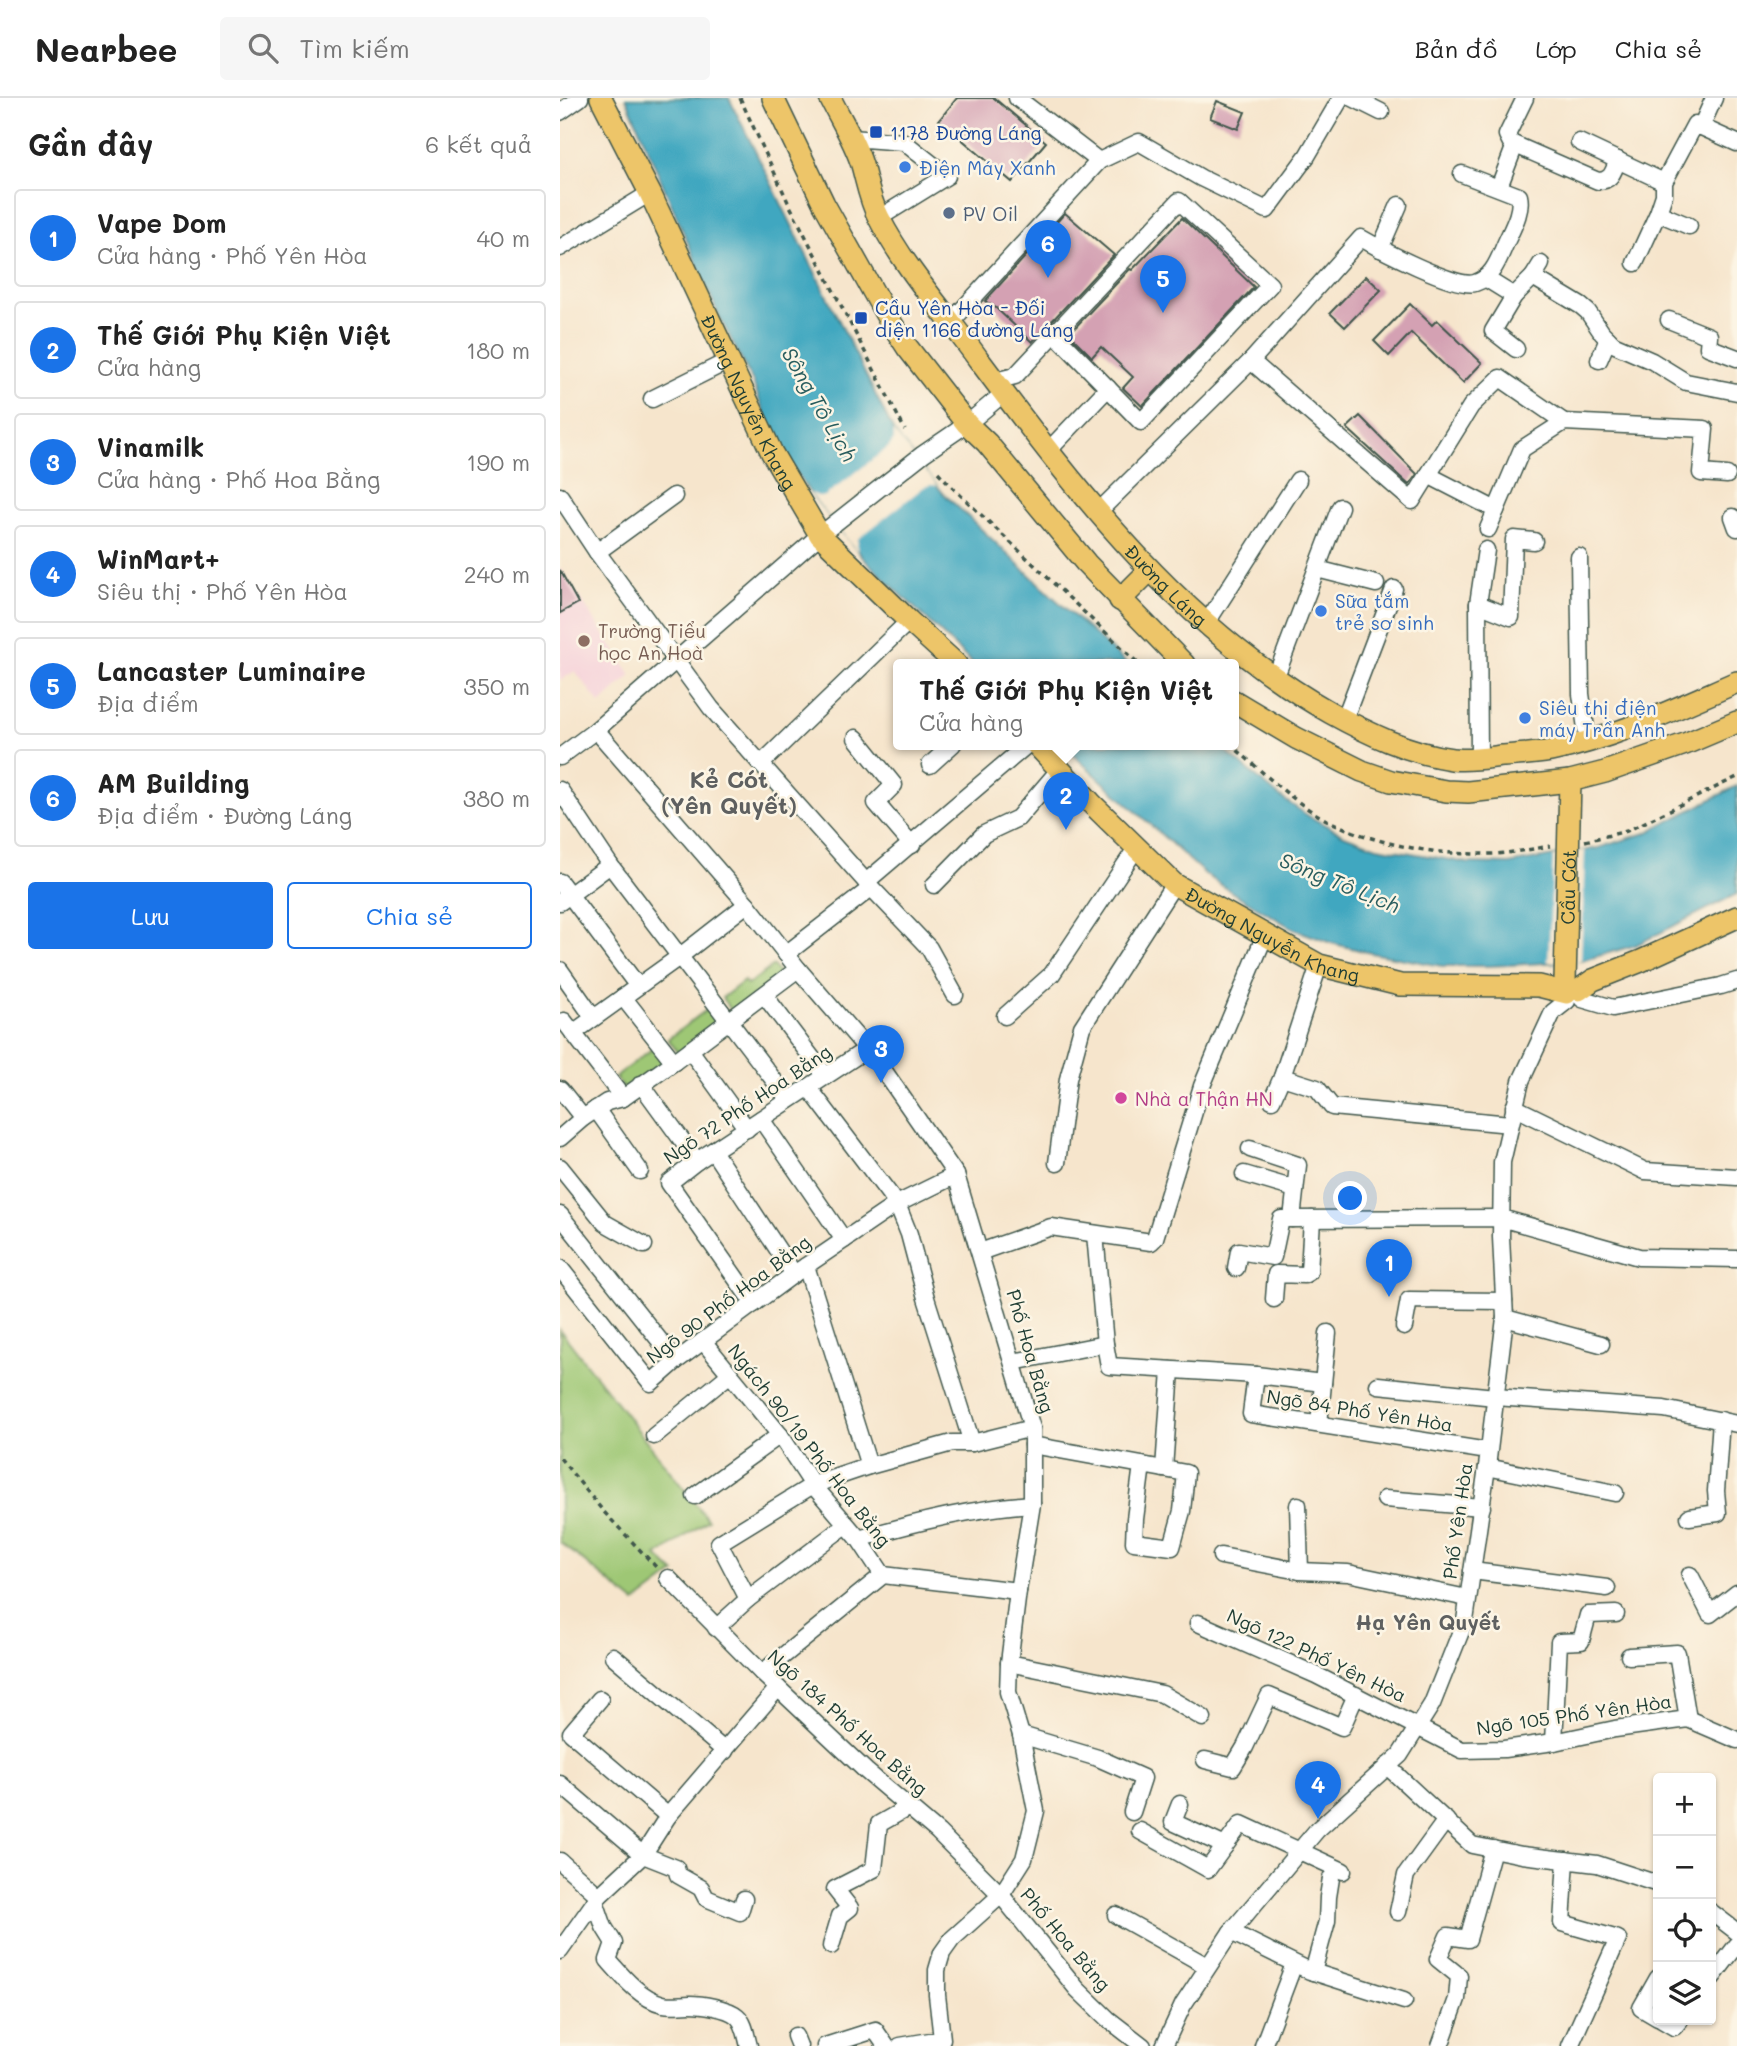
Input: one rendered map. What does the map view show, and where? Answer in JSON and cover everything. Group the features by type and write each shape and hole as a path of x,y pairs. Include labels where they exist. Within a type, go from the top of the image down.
{"main road":[{"name":"Đường Nguyễn Khang","path":"601,98 650,193 772,453 828,529 909,621 951,659"},
{"path":"773,98 824,204 907,347 967,424 987,443 1053,525 1120,600 1179,659"},
{"name":"Đường Láng","path":"830,98 862,163 869,193 879,218 914,272 1048,451 1150,570 1206,624 1275,679 1372,734 1418,751 1455,760 1549,752 1588,742 1737,682"},
{"path":"1120,600 1150,570"},
{"path":"1239,704 1296,738 1362,771 1410,785 1468,792 1570,781 1605,772 1685,744 1737,722"},
{"name":"Đường Nguyễn Khang","path":"1042,750 1174,884 1319,965 1400,985 1539,986 1573,995"},
{"name":"Cầu Cót","path":"1570,781 1565,982 1573,995"},
{"path":"1573,995 1593,980 1737,917"}],"street":[{"path":"560,112 580,98"},
{"path":"1017,98 1098,161"},
{"path":"1353,98 1381,112"},
{"path":"1525,98 1507,135 1507,139 1515,145 1598,181 1610,178 1618,160"},
{"path":"1701,127 1714,98"},
{"path":"951,322 1098,161 1139,142 1201,178 1267,210 1307,156 1334,101"},
{"path":"1635,263 1658,213 1664,195 1664,182 1695,124 1737,143"},
{"path":"850,138 904,142 947,176 879,218"},
{"path":"1579,142 1664,182"},
{"path":"1499,187 1515,145"},
{"path":"1098,512 1251,361 1361,238 1441,276 1465,284 1473,284 1492,272 1516,218 1519,196 1462,174"},
{"path":"560,248 650,193"},
{"path":"560,757 596,730 828,529 916,459 967,424 1179,201 1270,285 1141,422 1055,334"},
{"path":"1380,248 1399,205"},
{"path":"1658,213 1689,226"},
{"path":"1516,349 1493,331 1514,296 1537,270 1588,312 1602,333 1614,344 1652,361 1686,382 1737,392"},
{"path":"1485,278 1514,296"},
{"path":"1697,331 1703,315"},
{"path":"1669,320 1709,336 1708,347 1737,358"},
{"path":"1600,360 1608,339"},
{"path":"652,400 728,360"},
{"path":"1251,361 1412,501 1471,406 1500,378 1564,422 1705,429 1701,473 1727,475"},
{"path":"1048,451 1108,388"},
{"path":"1488,529 1522,449 1564,422"},
{"path":"1428,475 1496,510"},
{"path":"1206,624 1298,480"},
{"path":"560,496 597,552 711,708 929,948 955,995"},
{"path":"597,552 674,496"},
{"path":"1275,679 1340,508"},
{"path":"1478,604 1511,617 1514,539 1534,541"},
{"path":"1479,759 1478,604 1486,550"},
{"path":"1580,557 1581,694 1588,742"},
{"path":"1317,569 1376,584"},
{"path":"1344,720 1394,589"},
{"path":"761,764 909,621"},
{"name":"Phố Hoa Bằng","path":"596,730 747,904 867,1049 956,1174 1013,1362 1032,1437 1032,1504 1018,1591 1008,1692 1021,1735 1036,1811 1024,1859 1001,1895 1077,1989 1108,2019 1143,2046"},
{"path":"856,738 894,785 876,803 912,845"},
{"path":"930,765 946,750"},
{"path":"786,954 869,885 1021,750"},
{"path":"934,885 984,834 1018,818 1060,769"},
{"path":"560,790 610,865 789,1100"},
{"path":"1005,1016 1052,974 1137,847"},
{"path":"610,865 563,893 637,985"},
{"path":"1057,1163 1068,1079 1082,1027 1174,884"},
{"path":"623,1098 566,1026 589,1011 623,996 747,904"},
{"path":"980,1252 1051,1227 1145,1242 1151,1242 1155,1238 1202,1086 1265,935"},
{"path":"1272,1100 1319,965"},
{"path":"560,1138 607,1102 623,1098 674,1062 799,969"},
{"path":"560,970 589,1011"},
{"name":"Đường Nguyễn Khang","path":"1573,995 1613,1008 1737,981"},
{"name":"Phố Yên Hòa","path":"1164,2046 1183,2004 1231,1932 1317,1830 1400,1755 1432,1704 1465,1621 1505,1318 1502,1162 1521,1081 1553,1012 1573,995"},
{"path":"623,996 674,1062"},
{"path":"765,996 825,1075"},
{"name":"Ngõ 72 Phố Hoa Bằng","path":"754,1304 669,1183 697,1161 867,1049"},
{"path":"690,1050 747,1129"},
{"path":"1282,1077 1317,1088 1332,1107 1510,1124"},
{"path":"641,1084 697,1161"},
{"path":"809,1088 897,1204 909,1234 926,1298 972,1443"},
{"path":"560,1089 589,1114 640,1171"},
{"path":"1514,1107 1645,1171 1737,1177"},
{"path":"761,1119 844,1240"},
{"path":"1250,1149 1298,1165 1292,1219"},
{"path":"713,1151 800,1270 869,1466"},
{"path":"1265,1158 1297,1169"},
{"path":"560,1167 605,1223 644,1245"},
{"name":"Ngõ 90 Phố Hoa Bằng","path":"560,1268 651,1383 676,1361 800,1270 897,1204 956,1174"},
{"path":"1244,1174 1295,1189"},
{"path":"560,1215 676,1361"},
{"path":"1236,1268 1238,1251 1273,1257 1281,1219 1502,1218 1639,1256 1737,1259"},
{"path":"1274,1299 1276,1273 1304,1275 1309,1272 1312,1219"},
{"path":"1013,1362 1105,1344 1095,1234"},
{"path":"1404,1327 1409,1300 1504,1301"},
{"path":"1505,1318 1601,1345"},
{"path":"1319,1424 1328,1333"},
{"name":"Ngách 90/19 Phố Hoa Bằng","path":"703,1341 780,1435 813,1485 859,1539 883,1575"},
{"name":"Ngõ 84 Phố Yên Hòa","path":"1105,1344 1109,1366 1255,1375 1251,1414 1319,1424 1488,1459 1615,1493"},
{"path":"1164,1469 1171,1370"},
{"path":"654,1436 729,1375"},
{"path":"1255,1375 1323,1383"},
{"path":"1377,1385 1495,1397 1664,1409 1737,1424"},
{"path":"1689,1517 1718,1513 1716,1491 1721,1420"},
{"path":"695,1496 780,1435"},
{"path":"748,1599 719,1543 813,1485 952,1443 1032,1437 1142,1465 1186,1473 1182,1511 1172,1547 1134,1542 1142,1465"},
{"path":"1385,1499 1482,1507"},
{"path":"859,1539 906,1525 986,1509 1032,1504"},
{"path":"1298,1505 1300,1571"},
{"path":"716,1628 748,1599 846,1525"},
{"path":"1221,1556 1300,1571 1348,1573 1467,1598"},
{"path":"1472,1571 1607,1588"},
{"path":"762,1673 883,1575 1018,1591"},
{"path":"1690,1575 1710,1614 1737,1593"},
{"name":"Ngõ 184 Phố Hoa Bằng","path":"668,1578 762,1673 866,1771 938,1832 1001,1895"},
{"path":"1554,1742 1559,1642 1581,1641 1588,1615 1616,1614"},
{"name":"Ngõ 122 Phố Yên Hòa","path":"1198,1623 1316,1675 1418,1726"},
{"path":"1629,1656 1677,1653 1688,1719"},
{"path":"613,1656 724,1751"},
{"path":"1009,1663 1161,1694 1203,1718"},
{"path":"560,1951 597,1898 643,1855 668,1816 778,1688"},
{"path":"1205,1760 1233,1767 1269,1696 1342,1727 1356,1695"},
{"path":"600,1699 571,1733 668,1816"},
{"name":"Ngõ 105 Phố Yên Hòa","path":"1418,1726 1462,1750 1504,1749 1688,1719 1737,1740"},
{"path":"1021,1735 1098,1758 1143,1778 1132,1812"},
{"path":"1387,1766 1472,1844 1522,1855 1597,1864 1653,1882"},
{"path":"560,1784 643,1855 676,1868 678,1875 701,1888 706,1898 742,1905"},
{"path":"1180,1804 1172,1822 1225,1846"},
{"path":"831,1946 840,1916 850,1908 835,1889 874,1868 879,1824 909,1807"},
{"path":"1398,1912 1406,1875 1446,1820"},
{"path":"1140,1831 1208,1869 1241,1824 1300,1851 1337,1875 1328,1897 1327,1921 1313,1972"},
{"path":"1440,2046 1457,1999 1459,1976 1438,1959 1448,1937 1468,1939 1493,1849"},
{"path":"1566,1860 1562,1923 1618,1939 1570,2046"},
{"path":"560,1861 597,1898 604,1927 614,1943 608,1960 631,1986 660,2003 705,2006 736,2015 744,2027 749,2046"},
{"path":"900,2046 942,2039 937,1970 942,1953 952,1939 1001,1895"},
{"path":"1116,1915 1207,1966"},
{"path":"1716,1916 1737,1931"},
{"path":"1231,1932 1313,1972 1404,2001"},
{"path":"1716,1972 1737,1945"},
{"path":"1263,2046 1294,1964"},
{"path":"1653,1987 1641,2008 1653,2014"},
{"path":"824,2046 875,2030 886,2046"}],"path":[{"path":"740,98 788,202 905,430"},
{"path":"938,471 1134,659"},
{"path":"1237,750 1285,791 1321,817 1354,832 1390,844 1482,855 1569,849 1628,831 1737,777"},
{"path":"560,1458 603,1511 668,1578"}],"shaded area":[{"name":"Trường Tiểu học An Hoà","path":"560,568 631,675 600,704 575,671 561,680 560,678"}],"green space":[{"path":"773,966 781,976 732,1012 722,998 744,981 747,985"},
{"path":"709,1008 720,1023 679,1054 668,1039"},
{"path":"656,1046 667,1061 626,1092 615,1077"},
{"path":"560,1330 708,1520 657,1556 675,1573 635,1603 560,1542"}],"water":[{"name":"Sông Tô Lịch","path":"626,98 729,98 894,432 943,493 1121,659 968,659 865,560 810,493 769,427 752,380 720,318"},
{"name":"Sông Tô Lịch","path":"1068,750 1224,750 1279,796 1344,835 1377,847 1468,863 1509,864 1598,848 1646,833 1737,786 1737,894 1636,945 1581,961 1442,966 1371,953 1331,943 1294,929 1205,874"}],"pier":[{"path":"894,432 938,486 924,487 858,539 857,551 810,493 825,496 889,447 894,440"},
{"path":"1585,850 1581,961 1548,962 1553,857"}],"building":[{"path":"957,98 994,98 1046,142 1012,182 939,120"},
{"path":"1217,101 1245,112 1238,129 1210,118"},
{"path":"1065,213 1114,255 1032,342 985,301"},
{"path":"1182,218 1254,287 1142,406 1123,388 1133,377 1101,347 1092,357 1069,334"},
{"path":"1366,276 1381,290 1345,327 1330,313"},
{"path":"1410,304 1432,325 1437,320 1482,363 1463,383 1411,333 1389,356 1374,341"},
{"path":"1360,416 1417,474 1409,485 1347,428"},
{"path":"560,570 578,603 560,613"}],"place":[{"name":"1178 Đường Láng","path":"876,132"},
{"name":"Điện Máy Xanh","path":"905,167"},
{"name":"PV Oil","path":"949,213"},
{"name":"AM Building","path":"1048,278"},
{"name":"Lancaster Luminaire","path":"1163,313"},
{"name":"Cầu Yên Hòa - Đối diện 1166 đường Láng","path":"861,318"},
{"name":"Sữa tắm trẻ sơ sinh","path":"1321,611"},
{"name":"Trường Tiểu học An Hoà","path":"584,641"},
{"name":"Siêu thị điện máy Trần Anh","path":"1525,718"},
{"name":"Thế Giới Phụ Kiện Việt","path":"1066,830"},
{"name":"Vinamilk","path":"881,1083"},
{"name":"Nhà a Thận HN","path":"1121,1098"},
{"name":"Vape Dom","path":"1389,1297"},
{"name":"WinMart+","path":"1318,1819"}],"district":[{"name":"Kẻ Cót (Yên Quyết)","path":"729,792"},
{"name":"Hạ Yên Quyết","path":"1428,1621"}]}
